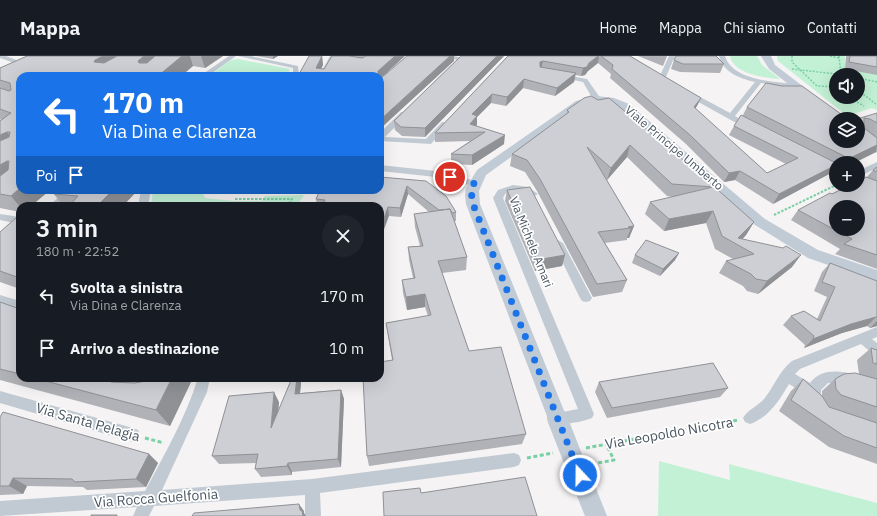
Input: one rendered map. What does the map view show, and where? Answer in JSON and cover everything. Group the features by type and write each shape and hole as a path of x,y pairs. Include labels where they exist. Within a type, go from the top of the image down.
{"main road":[{"path":"766,56 769,63 776,70 831,112"},
{"path":"20,72 34,64"},
{"name":"Viale Principe Umberto","path":"474,183 481,173 574,106 586,101 597,99 612,101 628,108 760,222 813,254 877,276"},
{"path":"474,183 471,191 473,204 557,418 581,466 596,516"}],"street":[{"path":"0,56 34,64"},
{"path":"17,56 34,64"},
{"path":"209,72 233,56"},
{"path":"240,56 296,67 296,72"},
{"path":"443,56 461,60"},
{"path":"672,56 661,80 759,131"},
{"path":"722,56 724,63 730,69 759,81 778,85 797,86"},
{"path":"325,72 334,57"},
{"path":"555,75 585,80 597,99"},
{"path":"731,117 759,81"},
{"path":"384,134 412,106"},
{"path":"384,138 428,142 449,120"},
{"path":"865,171 877,165"},
{"path":"384,168 436,174 474,183"},
{"name":"Via Michele Amari","path":"539,204 533,194 524,189 505,189 499,194 499,202 587,414 557,418"},
{"path":"58,202 67,194"},
{"path":"0,217 16,220"},
{"name":"Via Michele Amari","path":"552,231 586,298"},
{"path":"0,299 16,304"},
{"name":"Via Leopoldo Nicotra","path":"750,418 756,416 766,406 791,369 802,361 877,332"},
{"path":"862,338 877,350"},
{"path":"786,376 814,392"},
{"path":"821,413 815,405 814,392 819,381 833,377 854,380 877,388"},
{"path":"131,382 134,388 142,391 157,390"},
{"path":"141,516 176,446 200,392 203,382"},
{"name":"Via Santa Pelagia","path":"0,397 133,435"},
{"path":"312,516 312,487 514,460"},
{"name":"Via Rocca Guelfonia","path":"0,509 312,487"}],"path":[{"path":"792,56 792,62 817,86 829,87"},
{"path":"830,56 839,57 841,68"},
{"path":"776,70 800,69 829,73"},
{"path":"865,79 877,82"},
{"path":"865,97 870,102 877,105"},
{"path":"860,104 864,106"},
{"path":"760,222 829,188"},
{"path":"235,199 292,199 290,202"},
{"name":"Via Leopoldo Nicotra","path":"581,466 606,444 750,418"},
{"name":"Via Santa Pelagia","path":"133,435 176,446"},
{"path":"581,466 614,460 606,444"},
{"path":"514,460 560,452"}],"green space":[{"path":"730,56 757,56 762,65 780,79 766,78 743,71 732,62"},
{"path":"777,56 845,56 845,68 829,68 829,102 778,61"},
{"path":"238,59 290,69 289,72 214,72 231,60"},
{"path":"877,71 877,110 872,108 860,112 842,112 832,104 865,104 865,72"},
{"path":"152,194 204,194 205,198 234,201 262,201 265,196 304,195 300,202 152,202"},
{"path":"659,461 730,480 729,464 877,503 877,516 658,516"}],"building":[{"path":"27,56 103,56 94,62 104,63 117,56 144,56 138,61 139,63 147,63 155,56 182,56 163,72 16,72 16,192 11,196 0,194 0,176 8,170 9,161 0,165 0,141 9,137 10,132 0,135 0,121 11,113 0,109 0,88 9,91 11,90 10,83 0,80 0,68"},
{"path":"309,56 322,56 316,68 324,69 332,56 362,58 366,56 395,56 378,72 300,72"},
{"path":"407,56 450,56 384,116 384,76"},
{"path":"461,56 497,56 425,128 401,127 394,121"},
{"path":"508,56 598,56 589,63 587,67 583,68 543,61 540,62 540,67 576,73 557,88 524,79 507,97 492,94 472,114 477,116 470,124 505,135 472,155 451,154 485,132 435,133"},
{"path":"601,56 630,56 701,98 694,107 767,173 798,158 734,126 741,115 829,159 829,169 779,194 740,171 729,173 690,135 612,69 613,65"},
{"path":"676,56 716,56 724,64 683,64 674,60"},
{"path":"850,56 877,56 877,67 849,62"},
{"path":"766,83 782,86 802,86 838,112 829,112 829,148 865,148 865,129 877,138 877,145 854,156 844,156 747,107"},
{"path":"591,96 598,100 609,98 700,174 754,222 738,238 783,248 786,246 801,255 767,281 756,279 751,274 726,261 754,254 722,236 713,211 669,219 650,202 713,187 672,184 630,145 611,168 587,147 634,226 628,227 631,228 598,232 627,280 597,284 540,179 527,160 512,154 569,112 567,110 584,98"},
{"path":"877,113 877,123 865,118 865,117"},
{"path":"384,177 426,181 446,196 456,212 452,213 450,209 439,210 407,186 400,208 388,207 384,218 384,202 324,202 325,200 316,199 318,194 384,194"},
{"path":"865,178 877,181 877,255 844,244 852,239 846,236 865,236 865,200 829,200 829,227 798,210 830,193 832,194 836,192 865,192"},
{"path":"530,187 565,255 537,260 507,190"},
{"path":"54,194 109,194 101,202 73,202 78,196"},
{"path":"450,209 467,257 438,261 469,351 501,347 526,434 367,456 363,382 384,382 384,361 393,360 386,323 431,315 425,294 406,297 402,280 415,278 408,247 423,246 414,214"},
{"path":"16,218 16,277 0,271 0,232"},
{"path":"646,240 679,253 663,269 635,255"},
{"path":"830,263 877,281 877,317 851,324 813,339 814,336 791,316 804,311 820,321 835,287 822,282"},
{"path":"0,302 16,308 16,373 0,369"},
{"path":"871,348 877,350 877,364 873,363"},
{"path":"713,363 728,388 612,408 599,382"},
{"path":"855,373 877,379 877,407 841,395 836,389 835,379 844,374"},
{"path":"803,379 822,396 829,407 877,423 877,448 844,436 791,400"},
{"path":"49,382 170,382 156,410"},
{"path":"290,382 296,382 295,394 341,390 338,459 288,463 287,466 255,469 258,454 212,456 229,396 274,392 271,428"},
{"path":"3,412 149,454 136,479 75,482 72,479 13,478 9,486 0,486 0,417"},
{"path":"525,477 537,516 384,516 383,492 420,488 421,493"},
{"path":"299,504 303,516 192,516 194,513"},
{"path":"117,515 117,516 91,516"}],"route":[{"path":"450,177 474,183 471,191 473,204 580,475"}]}
